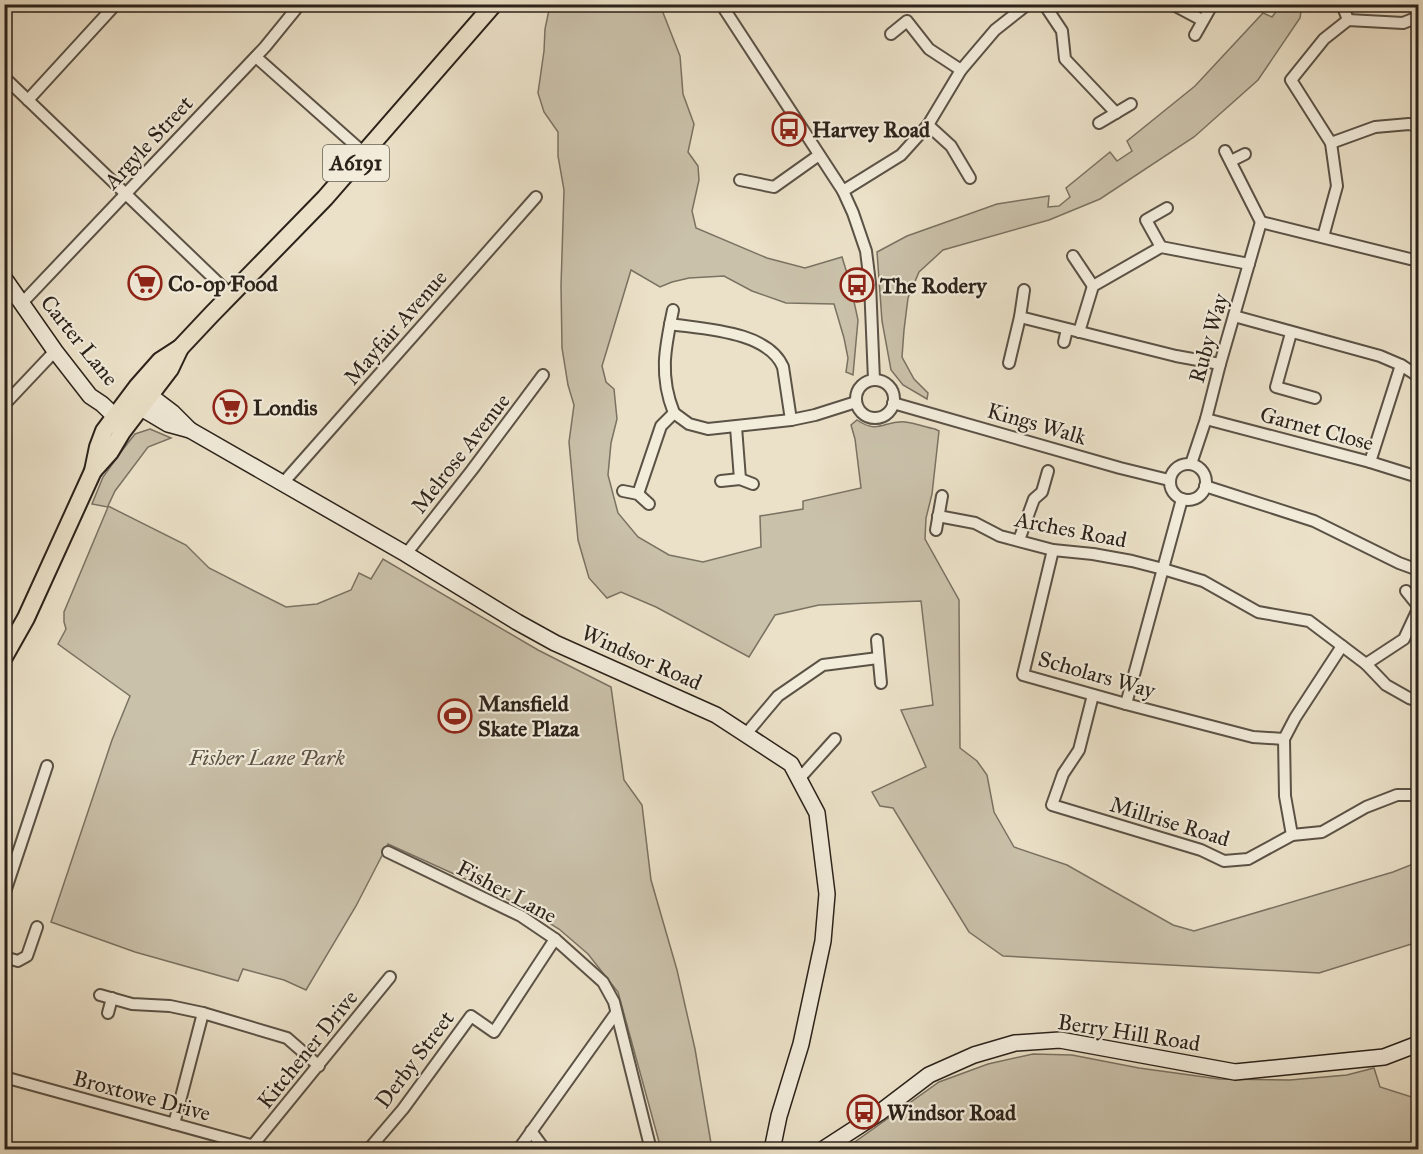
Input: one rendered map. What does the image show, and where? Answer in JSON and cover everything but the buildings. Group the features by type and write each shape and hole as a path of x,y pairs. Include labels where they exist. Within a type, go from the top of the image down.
{"main road":[{"name":"A6191","path":"4,657 26,618 93,471 104,431 120,421 138,397 170,369 180,348 325,198 494,4"},
{"name":"Carter Lane","path":"4,278 90,396 120,421"},
{"name":"Windsor Road","path":"138,397 174,413 190,430 406,554 516,622 555,643 716,715 791,764 817,813 827,894 823,941 801,1044 779,1116 774,1149"},
{"name":"Berry Hill Road","path":"822,1149 879,1113 929,1075 974,1056 1015,1043 1060,1040 1235,1072 1384,1057 1419,1044"}],"street":[{"path":"28,100 116,4"},
{"name":"Argyle Street","path":"21,303 256,57 300,4"},
{"path":"843,191 901,154 927,125 961,70 995,30 1028,4"},
{"path":"1044,4 1062,31 1065,58 1116,113"},
{"path":"1172,4 1202,20"},
{"path":"1195,35 1212,4"},
{"path":"1342,4 1348,20"},
{"path":"726,6 843,191 858,224 866,251 870,283 874,380"},
{"path":"1323,237 1337,186 1331,143 1291,80 1324,39 1348,20 1402,23 1419,17"},
{"path":"891,34 907,21 929,50 961,70"},
{"path":"256,57 364,153"},
{"path":"4,77 231,295"},
{"path":"1099,123 1131,104"},
{"path":"1331,143 1375,127 1409,124 1419,126"},
{"path":"927,125 951,146 970,178"},
{"path":"1225,151 1261,222 1419,261"},
{"path":"1232,161 1245,154"},
{"path":"740,180 774,186 819,155"},
{"name":"Mayfair Avenue","path":"283,483 536,197"},
{"path":"1161,247 1146,220 1167,208"},
{"name":"Ruby Way","path":"1191,464 1206,419 1261,222"},
{"path":"1079,332 1092,286 1161,247 1249,264"},
{"path":"1073,256 1092,286"},
{"path":"1009,363 1024,290"},
{"path":"673,310 664,352 665,384 674,413 689,424 708,429 791,420 856,402"},
{"path":"1234,316 1380,356 1419,376"},
{"path":"1020,317 1176,356 1220,364"},
{"path":"670,324 723,331 755,341 771,351 783,368 791,420"},
{"path":"1064,342 1067,329"},
{"path":"1291,333 1276,387 1315,398"},
{"path":"4,405 55,351"},
{"path":"1370,462 1401,365"},
{"name":"Melrose Avenue","path":"406,554 543,375"},
{"path":"874,380 885,383 892,392 893,403 888,414 877,418 865,416 857,407 856,402 856,395 862,384 874,380"},
{"name":"Kings Walk","path":"893,403 1169,480"},
{"path":"638,494 661,426 674,413"},
{"name":"Garnet Close","path":"1206,419 1419,477"},
{"path":"736,427 740,479"},
{"path":"1184,464 1191,464 1201,469 1205,486 1199,496 1188,500 1172,492 1169,480 1174,469 1184,464"},
{"path":"1019,540 1034,499 1042,492 1048,471"},
{"path":"721,482 740,479 753,484"},
{"path":"1205,486 1314,521 1419,570"},
{"path":"623,491 638,494 649,504"},
{"path":"936,530 942,496"},
{"path":"1126,704 1182,499"},
{"name":"Arches Road","path":"938,516 975,523 1000,536 1053,550 1132,561 1163,569 1203,581 1258,612 1309,621 1366,664 1386,686 1419,701"},
{"name":"Scholars Way","path":"1053,550 1023,675 1253,736 1284,739"},
{"path":"1366,664 1404,639 1419,607 1406,591"},
{"path":"877,640 881,683"},
{"path":"1292,835 1284,796 1284,739 1342,645"},
{"path":"746,734 778,696 823,665 878,658"},
{"name":"Millrise Road","path":"1093,695 1079,750 1063,774 1053,805 1202,850 1224,861 1248,859 1292,835 1322,832 1366,807 1397,795 1419,795"},
{"path":"799,779 835,739"},
{"path":"4,895 47,766"},
{"name":"Fisher Lane","path":"388,852 521,916 555,939 603,982 614,1002 651,1149"},
{"path":"4,957 18,961 27,956 37,927"},
{"name":"Derby Street","path":"368,1149 403,1109 471,1016 494,1032 555,939"},
{"name":"Kitchener Drive","path":"253,1145 390,977"},
{"path":"100,995 132,1004 170,1006 203,1013 287,1038 319,1066"},
{"path":"108,1013 112,998"},
{"path":"174,1124 203,1013"},
{"path":"518,1149 616,1013"},
{"name":"Broxtowe Drive","path":"4,1077 269,1149"},
{"path":"531,1131 545,1149"}],"green space":[{"path":"550,5 660,5 680,56 683,94 694,124 688,152 698,166 699,180 692,211 696,228 767,258 805,268 842,257 858,320 853,375 846,372 848,358 834,304 786,303 752,291 724,276 689,278 660,287 631,270 602,366 606,382 614,389 617,419 611,443 608,475 618,513 638,537 669,555 703,562 761,547 760,516 803,509 803,501 861,488 851,425 857,420 876,427 905,422 939,431 925,539 959,600 960,748 977,761 987,775 994,812 1014,847 1067,865 1173,925 1194,931 1393,872 1418,862 1418,942 1319,973 1003,956 969,932 893,808 880,806 872,792 926,767 901,710 933,705 921,601 819,605 775,615 749,657 656,607 621,592 607,598 589,578 578,540 569,442 574,405 562,348 564,190 558,156 558,132 544,112 538,93"},
{"path":"1278,5 1302,5 1300,18 1258,80 1194,137 1100,199 1049,220 943,250 919,272 908,298 902,357 914,379 928,393 927,399 903,385 891,370 882,321 877,252 907,236 997,204 1049,196 1048,207 1059,206 1070,197 1066,188 1110,152 1117,161 1132,151 1127,141 1195,86 1263,13 1272,17"},
{"name":"Fisher Lane Park","path":"150,429 171,438 148,447 115,491 108,506 186,545 209,568 286,607 317,604 351,590 359,573 371,579 383,559 538,650 611,687 624,780 642,805 651,880 677,970 695,1049 712,1149 661,1149 618,992 588,954 559,929 525,908 388,844 356,906 306,990 284,980 243,969 238,981 135,952 51,922 112,740 130,696 58,644 66,629 64,612 108,507 92,504 103,477 135,434"},
{"path":"1033,1054 1072,1055 1139,1068 1219,1079 1290,1080 1347,1075 1374,1068 1380,1087 1418,1099 1418,1149 845,1149 939,1082 988,1064"}],"place":[{"name":"Harvey Road","path":"789,129"},
{"name":"Co-op Food","path":"145,283"},
{"name":"The Rodery","path":"857,285"},
{"name":"Londis","path":"230,407"},
{"name":"Mansfield Skate Plaza","path":"455,716"},
{"name":"Windsor Road","path":"864,1112"}]}
